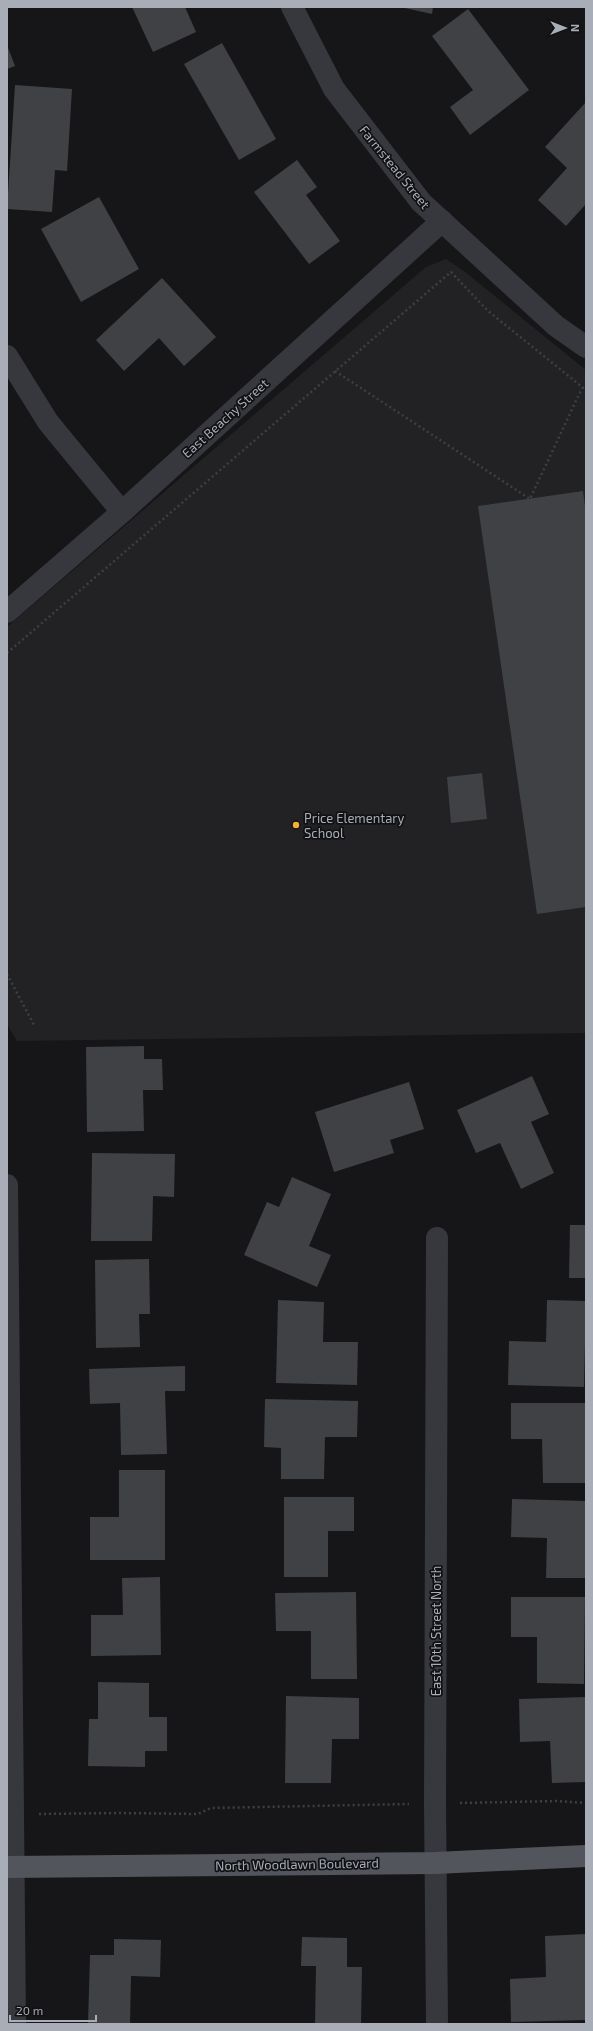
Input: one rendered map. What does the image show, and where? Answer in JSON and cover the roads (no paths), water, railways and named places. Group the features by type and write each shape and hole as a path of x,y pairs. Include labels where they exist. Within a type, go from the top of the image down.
{"main road":[{"name":"North Woodlawn Boulevard","path":"10,1867 435,1863 586,1856"}],"street":[{"name":"Farmstead Street","path":"292,7 334,89 421,202 556,326 586,347"},
{"name":"East Beachy Street","path":"7,612 122,512 442,221"},
{"path":"7,356 48,422 122,512"},
{"path":"7,1185 12,1814 10,1867 14,2024"},
{"name":"East 10th Street North","path":"437,1238 435,1804 437,2024"}],"place":[{"name":"Price Elementary School","path":"296,825"}]}
